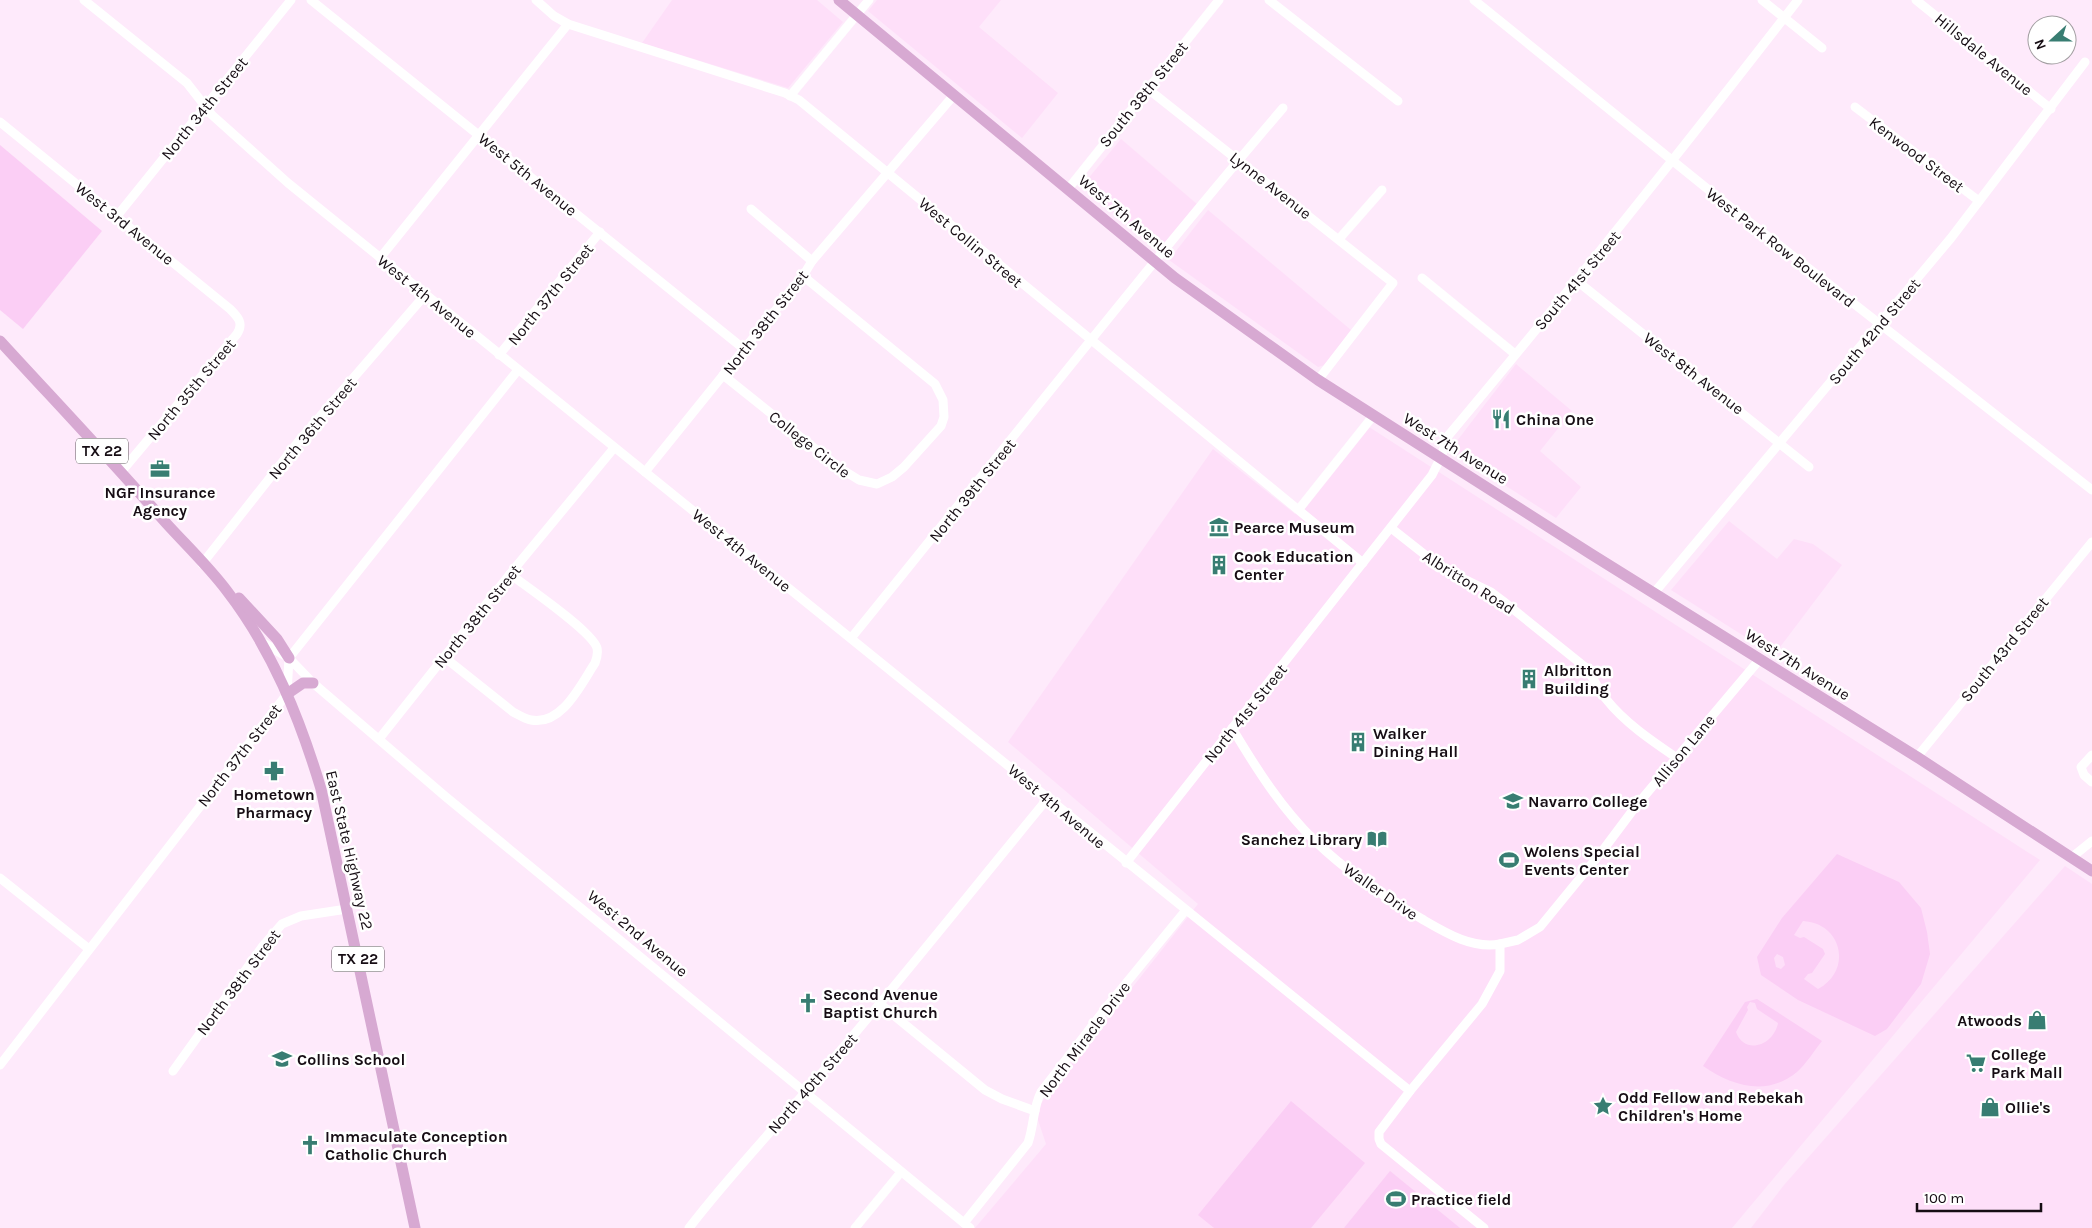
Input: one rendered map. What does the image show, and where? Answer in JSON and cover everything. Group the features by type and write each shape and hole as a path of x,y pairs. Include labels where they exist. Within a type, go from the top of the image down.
{"main road":[{"name":"West 7th Avenue","path":"840,0 1154,261 1217,309 1318,380 1917,757 2092,871"},
{"name":"TX 22","path":"0,340 202,564"},
{"name":"East State Highway 22","path":"202,564 227,590 260,641 287,694 306,739 321,789 415,1228"},
{"path":"227,590 238,598 277,639 288,658"},
{"path":"287,694 303,683 313,683"}],"street":[{"name":"North 34th Street","path":"117,216 291,0"},
{"name":"West 5th Avenue","path":"311,0 744,349"},
{"name":"West Collin Street","path":"536,0 554,16 568,24 799,100 1363,563"},
{"path":"790,96 869,0"},
{"name":"South 38th Street","path":"1068,188 1219,0"},
{"path":"1269,0 1398,101"},
{"name":"West Park Row Boulevard","path":"1474,0 1673,161 2092,490"},
{"path":"1762,0 1822,48"},
{"name":"South 41st Street","path":"1363,563 1432,475 1448,436 1673,161 1798,0"},
{"name":"Hillsdale Avenue","path":"1916,0 2051,109"},
{"name":"West 4th Avenue","path":"90,2 187,83 212,115 288,183 1410,1091"},
{"path":"380,258 568,24"},
{"name":"South 42nd Street","path":"1654,593 1880,325 2051,109 2085,62"},
{"name":"Lynne Avenue","path":"1148,88 1393,283 1318,380"},
{"path":"887,172 954,95"},
{"name":"Kenwood Street","path":"1855,107 1979,201"},
{"name":"North 39th Street","path":"852,638 1154,261 1282,108"},
{"name":"West 3rd Avenue","path":"0,122 230,309 239,317 240,329"},
{"name":"North 38th Street","path":"645,472 803,276 812,261 887,172"},
{"path":"1339,239 1382,190"},
{"path":"752,209 812,261"},
{"name":"North 37th Street","path":"499,355 600,232"},
{"name":"College Circle","path":"723,375 838,467 859,480 877,484 892,477 936,433 944,417 943,400 934,384 803,276"},
{"path":"1422,278 1515,354"},
{"name":"West 8th Avenue","path":"1577,280 1809,467"},
{"name":"North 36th Street","path":"202,564 298,442 425,295"},
{"name":"North 35th Street","path":"121,472 240,329"},
{"name":"North 37th Street","path":"0,1065 287,694 288,658 518,370"},
{"path":"1299,509 1374,416"},
{"name":"North 38th Street","path":"379,739 510,574 614,448"},
{"name":"Albritton Road","path":"1391,528 1443,569 1491,592 1504,601 1585,667 1604,698 1623,717 1677,758"},
{"name":"South 43rd Street","path":"1917,757 2092,542"},
{"name":"North 41st Street","path":"1126,863 1363,563"},
{"path":"444,657 513,712 523,717 532,720 548,718 557,714 565,706 595,664 598,655 597,648 587,634 510,574"},
{"name":"West 2nd Avenue","path":"260,641 288,658 313,683 379,739 804,1094 967,1226"},
{"name":"Allison Lane","path":"1500,944 1518,940 1540,927 1636,806 1760,658"},
{"name":"Waller Drive","path":"1232,728 1260,774 1293,818 1315,841 1364,883 1454,937 1470,943 1500,944"},
{"path":"2092,755 2082,768 2084,775 2092,782"},
{"name":"North 40th Street","path":"689,1228 717,1192 804,1094 880,1004 1048,798"},
{"path":"2071,858 2092,841"},
{"path":"0,878 89,949"},
{"name":"North 38th Street","path":"173,1071 262,946 282,924 301,916 347,909"},
{"name":"North Miracle Drive","path":"967,1226 1028,1142 1038,1098 1186,910"},
{"path":"1484,1228 1382,1144 1379,1139 1379,1132 1488,996 1500,971 1500,944"},
{"path":"880,1004 985,1090 1002,1099 1035,1111"},
{"path":"855,1228 901,1172"}],"shaded area":[{"path":"672,0 817,0 843,22 788,88 642,43"},
{"path":"877,0 1001,0 979,27 1058,93 1022,138 868,11"},
{"path":"1121,139 1198,205 1158,252 1082,186"},
{"path":"0,145 102,231 23,329 0,310"},
{"path":"1208,210 1351,330 1325,365 1318,367 1169,260"},
{"path":"1516,364 1572,411 1540,451 1581,487 1556,518 1450,450"},
{"name":"Navarro College","path":"1366,425 2040,860 1732,1228 975,1228 1046,1144 1035,1111 1198,904 1008,742 1213,449 1295,514"},
{"path":"1729,521 1777,559 1794,539 1813,544 1842,565 1774,655 1671,590"},
{"path":"1837,854 1899,882 1921,908 1927,932 1930,954 1921,984 1887,1029 1875,1036 1798,1000 1761,975 1757,957 1782,918","holes":["1803,921 1816,924 1827,930 1834,938 1838,949 1839,960 1836,971 1829,981 1818,989 1804,979 1808,974 1812,973 1825,954 1823,949 1804,937 1800,938 1794,935","1777,954 1783,957 1785,965 1781,969 1776,967 1774,958"]},
{"path":"2065,866 2092,884 2092,1228 1751,1228 1784,1185"},
{"path":"1757,999 1822,1041 1801,1068 1786,1080 1762,1086 1750,1086 1726,1079 1703,1066 1745,1002","holes":["1750,1002 1755,1003 1757,1009 1778,1023 1771,1037 1759,1045 1752,1046 1740,1039 1736,1032 1748,1010 1747,1007"]},
{"path":"1291,1101 1365,1163 1311,1228 1214,1228 1198,1215"},
{"name":"Practice field","path":"1390,1171 1460,1228 1344,1228"}],"place":[{"name":"China One","path":"1501,419"},
{"name":"NGF Insurance Agency","path":"160,469"},
{"name":"Pearce Museum","path":"1219,527"},
{"name":"Cook Education Center","path":"1219,565"},
{"name":"Albritton Building","path":"1529,679"},
{"name":"Walker Dining Hall","path":"1358,742"},
{"name":"Hometown Pharmacy","path":"274,771"},
{"name":"Navarro College","path":"1513,801"},
{"name":"Sanchez Library","path":"1377,839"},
{"name":"Wolens Special Events Center","path":"1509,860"},
{"name":"Second Avenue Baptist Church","path":"808,1003"},
{"name":"Atwoods","path":"2037,1020"},
{"name":"Collins School","path":"282,1059"},
{"name":"College Park Mall","path":"1976,1063"},
{"name":"Odd Fellow and Rebekah Children's Home","path":"1603,1106"},
{"name":"Ollie's","path":"1990,1107"},
{"name":"Immaculate Conception Catholic Church","path":"310,1145"},
{"name":"Practice field","path":"1396,1199"}]}
